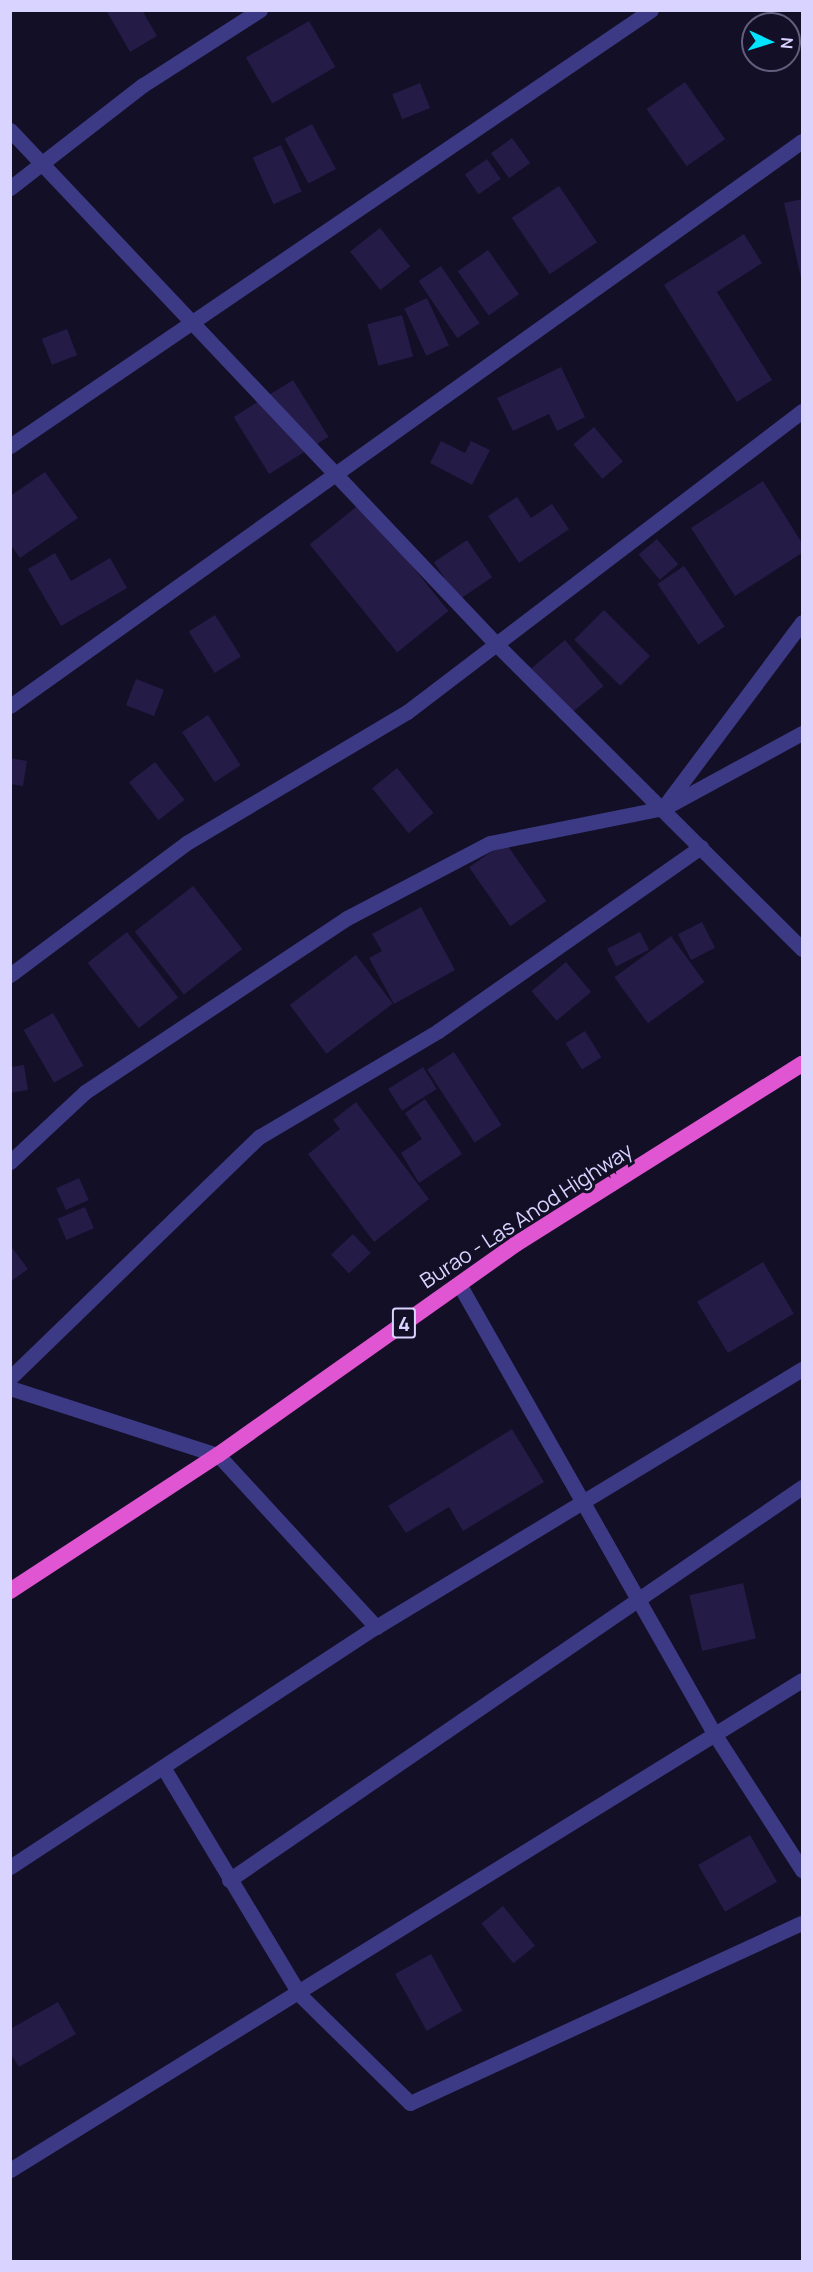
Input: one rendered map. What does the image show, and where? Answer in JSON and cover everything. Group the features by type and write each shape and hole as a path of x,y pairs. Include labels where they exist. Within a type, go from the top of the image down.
{"highway":[{"name":"Burao - Las Anod Highway","path":"10,1591 218,1455 459,1284 802,1064"}],"street":[{"path":"10,188 143,85 260,10"},
{"path":"10,446 651,10"},
{"path":"10,129 496,644 802,949"},
{"path":"10,706 802,141"},
{"path":"10,975 188,842 407,711 802,411"},
{"path":"663,808 802,622"},
{"path":"10,1162 85,1092 347,918 490,843 663,808 802,732"},
{"path":"10,1378 259,1137 438,1031 701,847"},
{"path":"459,1284 715,1735 802,1870"},
{"path":"10,1867 376,1627 802,1369"},
{"path":"10,1388 218,1455 376,1627"},
{"path":"229,1880 802,1487"},
{"path":"10,2170 300,1995 802,1680"},
{"path":"163,1767 300,1995 410,2103 802,1923"}],"building":[{"path":"106,10 142,10 157,36 130,52"},
{"path":"309,21 336,67 272,103 246,58"},
{"path":"685,82 725,139 687,166 646,109"},
{"path":"420,83 430,108 402,119 392,94"},
{"path":"312,124 336,169 309,184 285,139"},
{"path":"512,138 530,163 509,178 491,153"},
{"path":"281,145 302,192 273,204 253,158"},
{"path":"487,159 501,179 479,194 465,174"},
{"path":"559,186 597,242 550,274 512,218"},
{"path":"802,199 802,282 784,203"},
{"path":"380,228 410,267 380,290 350,251"},
{"path":"744,234 762,263 717,292 772,380 737,402 664,285"},
{"path":"488,250 519,294 489,315 458,271"},
{"path":"441,266 480,323 457,338 419,281"},
{"path":"427,298 449,345 426,356 404,309"},
{"path":"402,315 413,357 378,366 367,324"},
{"path":"67,329 77,355 52,365 42,339"},
{"path":"561,367 585,417 557,431 549,414 513,431 497,398"},
{"path":"293,380 329,437 269,474 234,417"},
{"path":"594,427 623,461 602,479 573,444"},
{"path":"441,441 465,453 471,441 490,450 472,485 430,463"},
{"path":"45,472 78,518 20,558 10,544 10,496"},
{"path":"763,481 802,543 802,553 735,596 691,528"},
{"path":"517,497 531,518 552,504 569,529 519,563 488,516"},
{"path":"361,503 448,611 397,653 310,545"},
{"path":"657,539 678,564 660,580 639,554"},
{"path":"467,540 492,577 459,600 434,562"},
{"path":"55,553 71,581 110,558 127,588 61,626 28,569"},
{"path":"684,566 725,627 698,644 657,584"},
{"path":"604,610 650,656 620,686 574,640"},
{"path":"215,615 241,657 215,673 189,631"},
{"path":"565,640 604,686 562,721 524,675"},
{"path":"136,679 164,690 154,716 126,705"},
{"path":"208,715 241,765 215,782 182,732"},
{"path":"10,758 27,761 23,786 10,784"},
{"path":"155,762 185,800 159,820 129,782"},
{"path":"397,768 434,813 409,833 372,788"},
{"path":"505,842 546,901 510,926 469,867"},
{"path":"193,886 242,949 184,995 135,932"},
{"path":"421,907 455,970 394,1004 369,958 382,951 372,934"},
{"path":"702,922 715,948 691,960 678,934"},
{"path":"127,932 178,997 139,1028 88,963"},
{"path":"640,932 649,950 616,967 607,949"},
{"path":"671,936 705,982 648,1023 614,977"},
{"path":"356,955 393,1004 326,1054 290,1005"},
{"path":"566,962 591,992 557,1021 532,991"},
{"path":"53,1013 84,1066 54,1083 24,1030"},
{"path":"585,1031 601,1057 582,1069 565,1043"},
{"path":"454,1052 501,1125 475,1142 427,1069"},
{"path":"24,1065 28,1090 10,1093 10,1067"},
{"path":"423,1067 437,1089 402,1111 388,1089"},
{"path":"425,1099 462,1154 419,1183 401,1153 422,1139 405,1113"},
{"path":"356,1102 429,1199 374,1242 308,1154 340,1129 333,1120"},
{"path":"79,1178 89,1200 66,1210 56,1188"},
{"path":"85,1207 94,1228 66,1240 57,1219"},
{"path":"353,1234 371,1253 349,1273 331,1254"},
{"path":"10,1245 28,1269 10,1282"},
{"path":"763,1262 794,1313 728,1353 697,1302"},
{"path":"512,1429 544,1482 463,1531 449,1507 406,1533 388,1506"},
{"path":"743,1583 756,1639 702,1651 689,1595"},
{"path":"750,1835 777,1882 725,1912 698,1865"},
{"path":"503,1906 535,1946 513,1963 481,1924"},
{"path":"431,1954 463,2011 427,2031 395,1974"},
{"path":"58,2002 76,2034 19,2067 10,2053 10,2029"}]}
